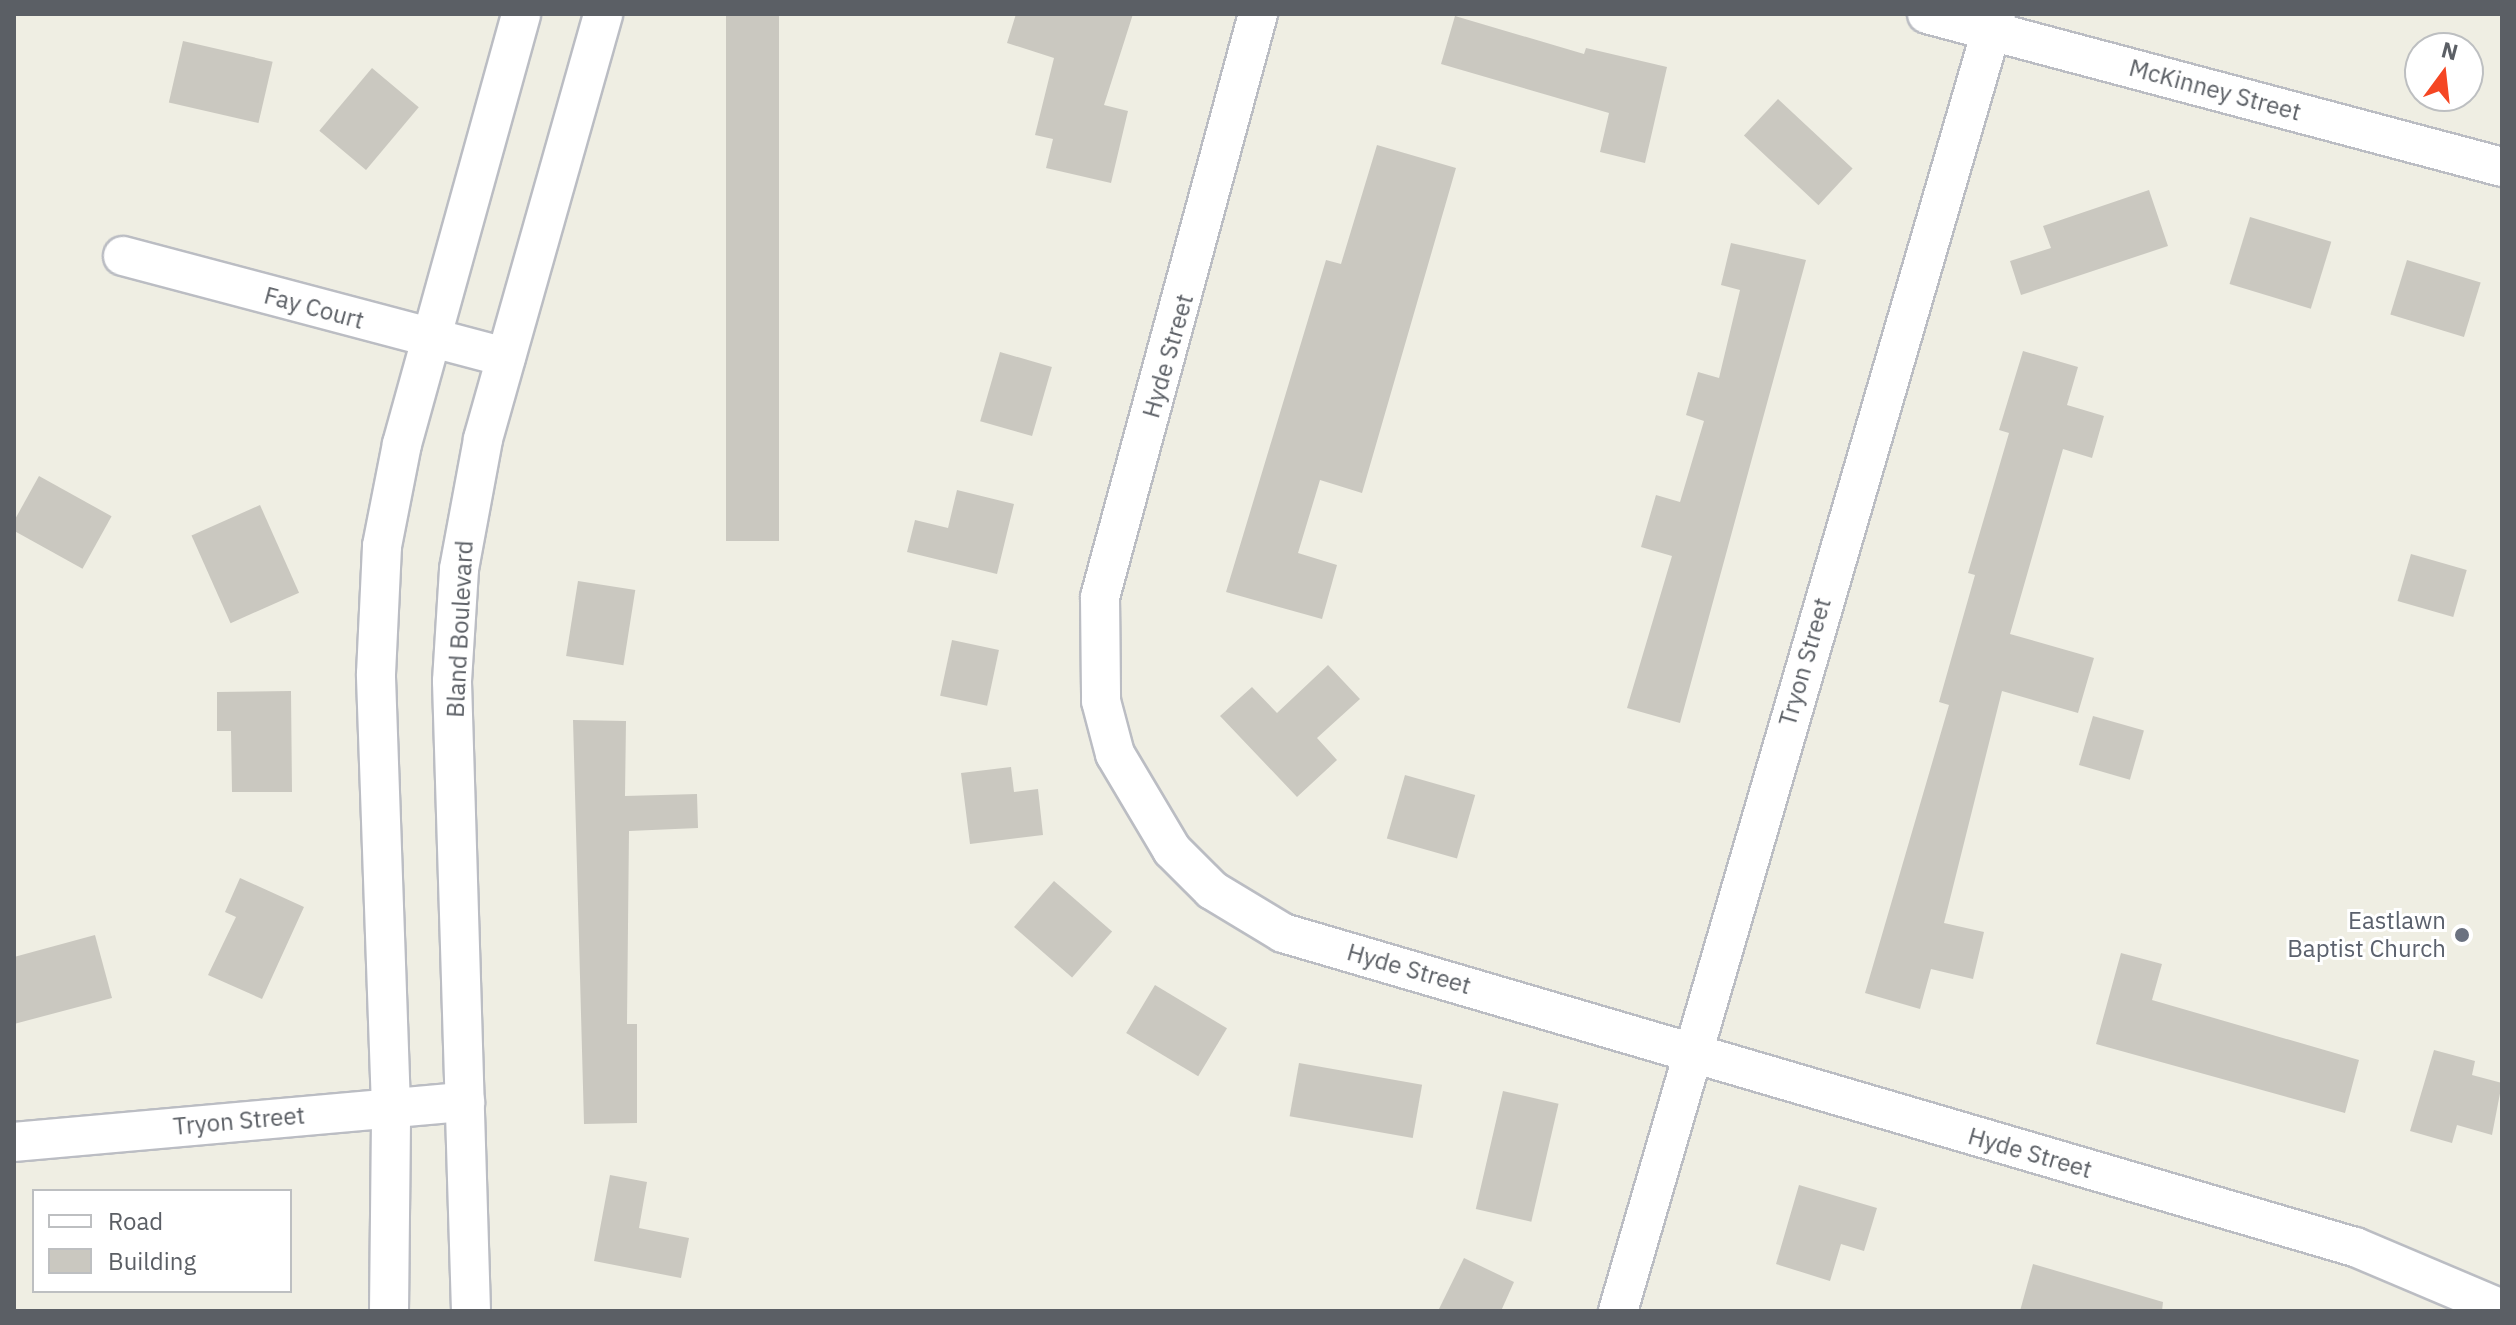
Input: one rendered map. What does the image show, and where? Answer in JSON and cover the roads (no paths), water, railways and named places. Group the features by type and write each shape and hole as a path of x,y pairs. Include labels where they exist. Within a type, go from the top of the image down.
{"street":[{"path":"389,1311 391,1107 376,615 402,444 434,341 521,14"},
{"name":"Bland Boulevard","path":"471,1311 452,681 470,495 603,14"},
{"name":"Hyde Street","path":"1258,14 1100,597 1101,701 1115,754 1172,850 1212,890 1283,933 1691,1057 2355,1247 2502,1309"},
{"name":"McKinney Street","path":"1927,14 1994,22 2502,167"},
{"name":"Tryon Street","path":"1618,1311 1994,22"},
{"name":"Fay Court","path":"123,256 434,341 506,357"},
{"name":"Tryon Street","path":"14,1142 465,1102"}],"place":[{"name":"Eastlawn Baptist Church","path":"2462,935"}]}
